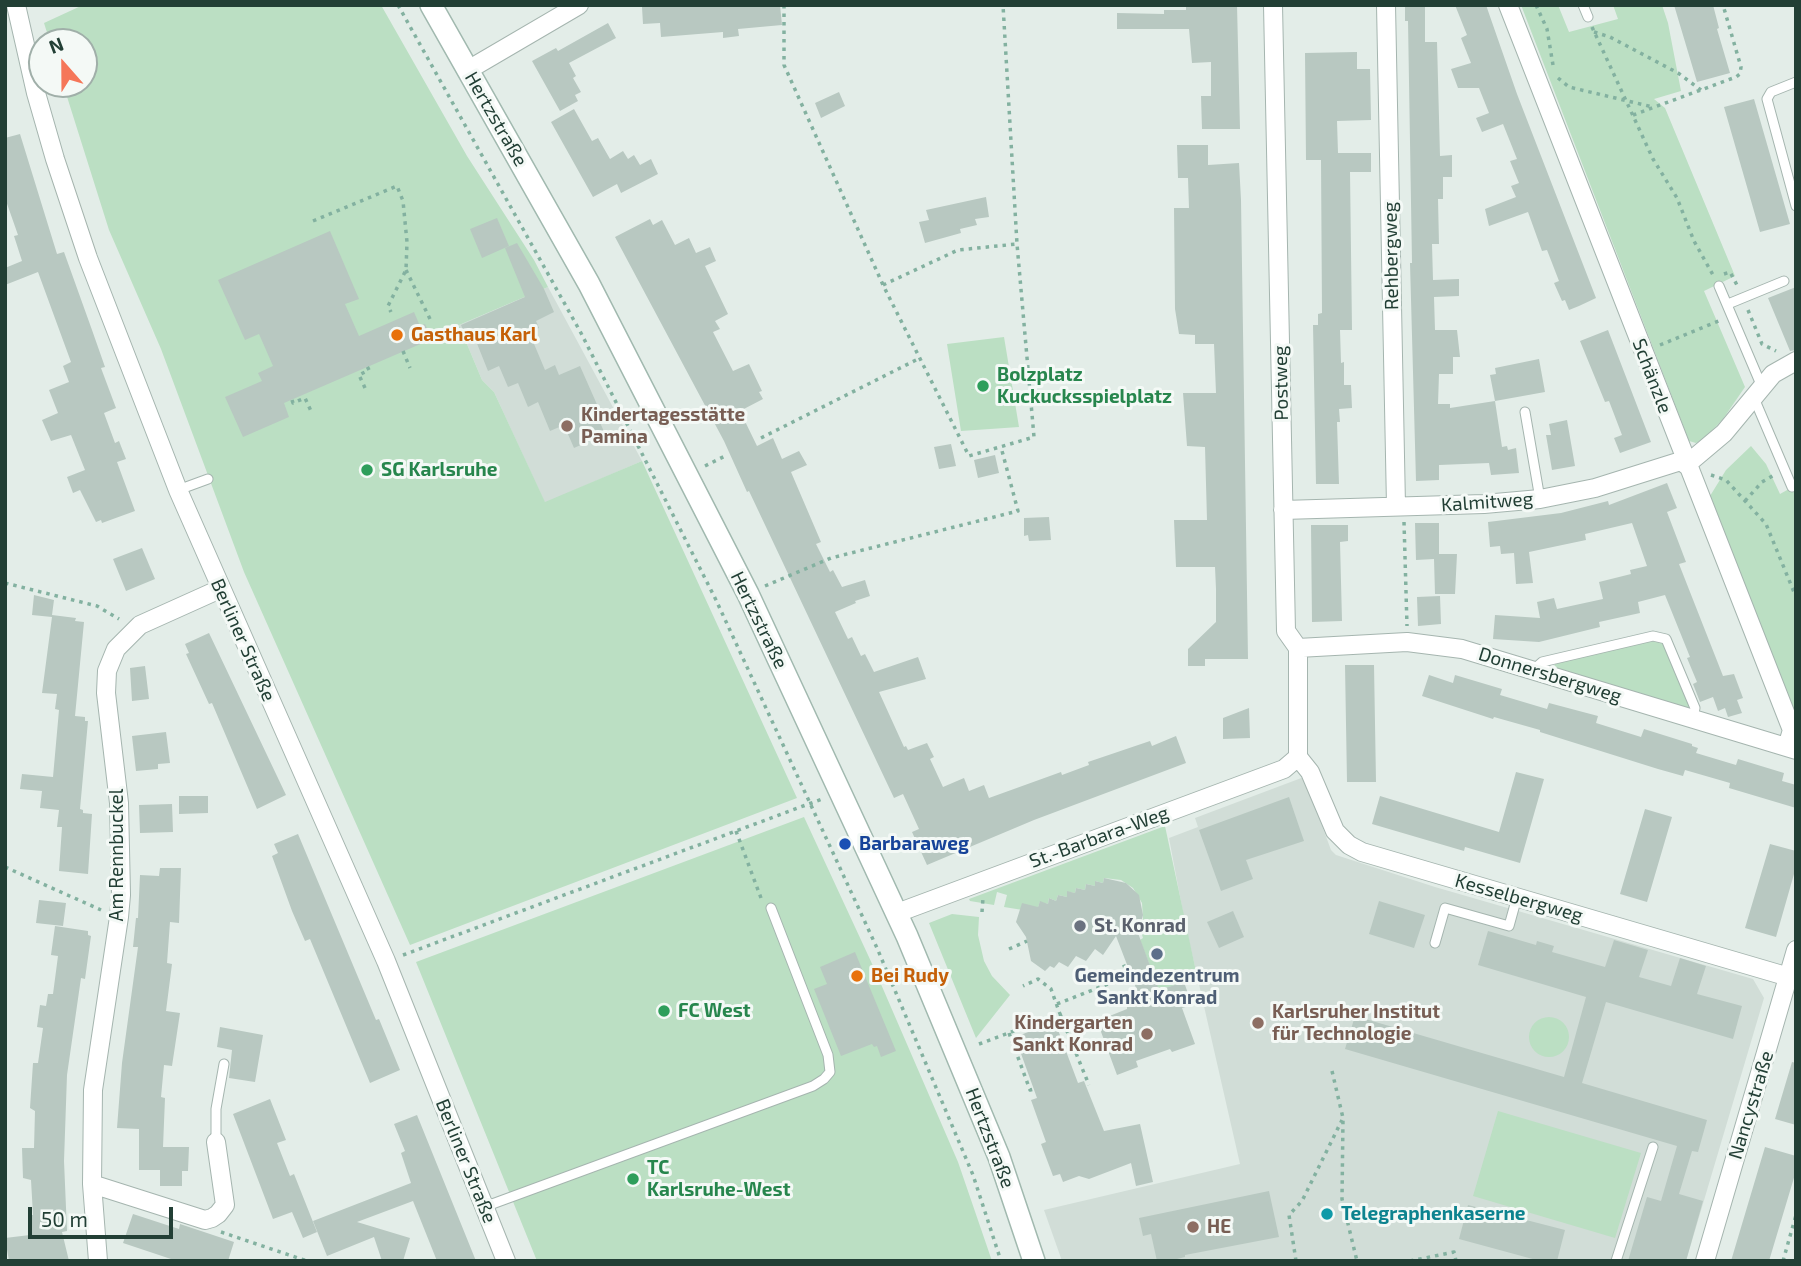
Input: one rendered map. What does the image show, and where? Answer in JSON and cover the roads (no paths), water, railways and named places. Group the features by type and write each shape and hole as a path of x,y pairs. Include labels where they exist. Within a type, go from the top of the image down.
{"main road":[{"name":"Hertzstraße","path":"431,5 589,284 748,594 897,913 989,1133 1034,1261"}],"street":[{"name":"Berliner Straße","path":"16,5 36,93 55,159 88,258 178,491 386,961 506,1261"},
{"path":"468,70 579,5"},
{"name":"Postweg","path":"1273,5 1286,631 1298,648 1298,757"},
{"name":"Rehbergweg","path":"1385,5 1400,506"},
{"name":"Schänzle","path":"1508,5 1642,353 1792,730 1791,748"},
{"path":"1685,462 1724,433 1773,374 1792,363"},
{"name":"Kalmitweg","path":"1283,510 1484,504 1540,499 1595,488 1685,462"},
{"name":"Am Rennbuckel","path":"98,1261 92,1184 93,1090 119,918 121,871 119,803 105,685 112,657 132,631 152,619 220,589"},
{"name":"Donnersbergweg","path":"1298,648 1408,642 1462,649 1791,748"},
{"name":"Kesselbergweg","path":"1298,757 1310,772 1329,821 1349,845 1362,852 1789,977"},
{"name":"St.-Barbara-Weg","path":"897,913 1284,769 1298,757"},
{"name":"Nancystraße","path":"1704,1261 1796,950"},
{"path":"92,1184 205,1220 218,1214 225,1205 216,1142"}],"lane":[{"path":"1583,5 1588,17"},
{"path":"1796,82 1771,92 1767,99 1796,206"},
{"path":"1728,304 1784,281"},
{"path":"1717,282 1733,315 1792,487"},
{"path":"1525,412 1540,499"},
{"path":"178,491 208,479"},
{"path":"1533,670 1542,662 1653,636 1665,639 1695,708 1693,718"},
{"path":"1435,943 1445,908 1509,926 1517,898"},
{"path":"484,1207 813,1086 824,1079 830,1072 828,1055 771,908"},
{"path":"216,1142 216,1109 224,1064"},
{"path":"1616,1261 1653,1147"}],"place":[{"name":"Gasthaus Karl","path":"397,335"},
{"name":"Bolzplatz Kuckucksspielplatz","path":"983,386"},
{"name":"Kindertagesstätte Pamina","path":"567,426"},
{"name":"SG Karlsruhe","path":"367,470"},
{"name":"Barbaraweg","path":"845,844"},
{"name":"St. Konrad","path":"1080,926"},
{"name":"Gemeindezentrum Sankt Konrad","path":"1157,954"},
{"name":"Bei Rudy","path":"857,976"},
{"name":"FC West","path":"664,1011"},
{"name":"Karlsruher Institut für Technologie","path":"1258,1023"},
{"name":"Kindergarten Sankt Konrad","path":"1147,1034"},
{"name":"TC Karlsruhe-West","path":"633,1179"},
{"name":"Telegraphenkaserne","path":"1327,1214"},
{"name":"HE","path":"1193,1227"}]}
